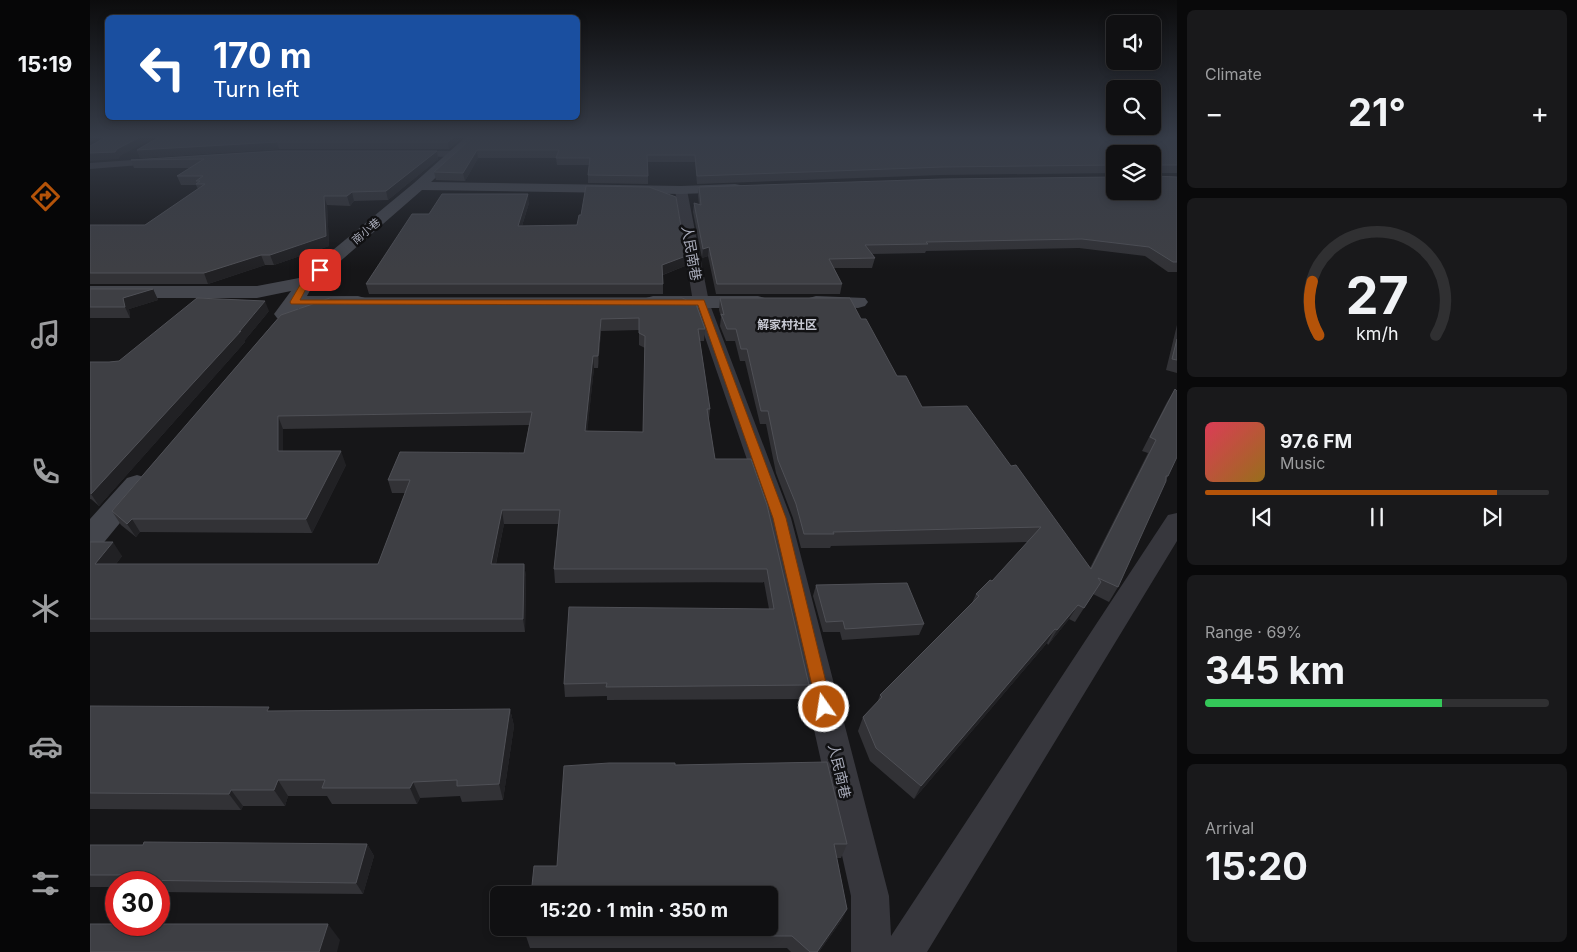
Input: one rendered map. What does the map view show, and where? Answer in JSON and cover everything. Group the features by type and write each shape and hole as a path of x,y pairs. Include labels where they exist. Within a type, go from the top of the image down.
{"street":[{"name":"南小巷","path":"268,332 294,302 305,282 425,180"},
{"path":"419,186 681,190 749,187"},
{"name":"人民南巷","path":"681,190 701,302 780,518 870,896 871,952"},
{"path":"90,292 257,292 305,282"},
{"path":"294,302 374,302"},
{"path":"631,302 779,302"},
{"path":"799,302 858,302"},
{"path":"90,538 152,466"},
{"path":"904,952 1177,520"}],"building":[{"path":"399,180 386,191 352,192 347,196 324,196 326,236 270,255 261,255 204,273 90,273 90,225 145,225 205,184 196,184 200,181 196,181"},
{"path":"899,180 1106,180 1106,200 1161,200 1161,180 1177,180 1177,262 1173,262 1149,247 1082,239 926,242 928,244 865,245 875,258 829,259 842,284 717,284 709,247 703,249 694,203 701,205 699,187"},
{"path":"586,186 649,187 676,197 686,256 662,265 663,284 366,284 412,214 429,214 442,194 528,194 518,226 577,225 579,215 581,215"},
{"path":"90,289 153,289 123,298 125,307 90,307"},
{"path":"197,298 265,301 239,332 241,331 91,494 90,362 119,361"},
{"path":"330,298 682,298 696,304 705,329 698,329 710,409 707,409 715,459 751,459 767,505 809,685 606,687 607,683 564,684 569,607 774,609 767,569 554,569 560,510 502,510 491,564 524,564 523,619 90,619 90,542 113,542 95,564 378,564 410,480 388,480 400,452 524,453 532,412 278,416 278,451 341,451 306,519 132,519 127,524 112,511 281,315","holes":["639,318 639,333 645,336 643,432 585,431 593,356 598,356 601,319"]},
{"path":"720,298 850,298 861,319 866,319 897,376 906,376 922,407 967,406 1011,466 1016,465 1091,569 1156,440 1150,437 1175,389 1177,391 1177,457 1168,476 1166,476 1166,481 1118,587 1098,578 1101,582 1084,608 1078,605 1057,630 1055,629 921,786 876,748 863,717 882,697 880,695 979,596 976,594 990,580 992,581 1041,527 804,534 796,504 778,460 768,411 761,411 747,349 741,349 736,329 727,329 721,314 724,315"},
{"path":"1177,339 1177,360 1172,359"},
{"path":"907,583 924,624 845,629 843,621 826,622 816,585"},
{"path":"90,706 269,707 267,711 510,709 499,784 457,786 457,780 413,782 410,788 322,788 325,780 278,780 274,790 231,790 229,794 90,793"},
{"path":"827,762 847,844 834,844 847,909 817,952 810,952 792,936 778,936 778,886 532,886 534,866 557,866 564,766 609,763 675,763 675,765"},
{"path":"144,842 367,844 356,883 170,881 170,871 105,871 105,875 90,875 90,845 143,845"},
{"path":"90,924 105,924 105,936 170,936 170,924 328,924 319,952 90,952"}],"district":[{"name":"解家村社区","path":"787,324"}],"route":[{"path":"320,270 305,282 294,302 701,302 780,518 824,707"}]}
